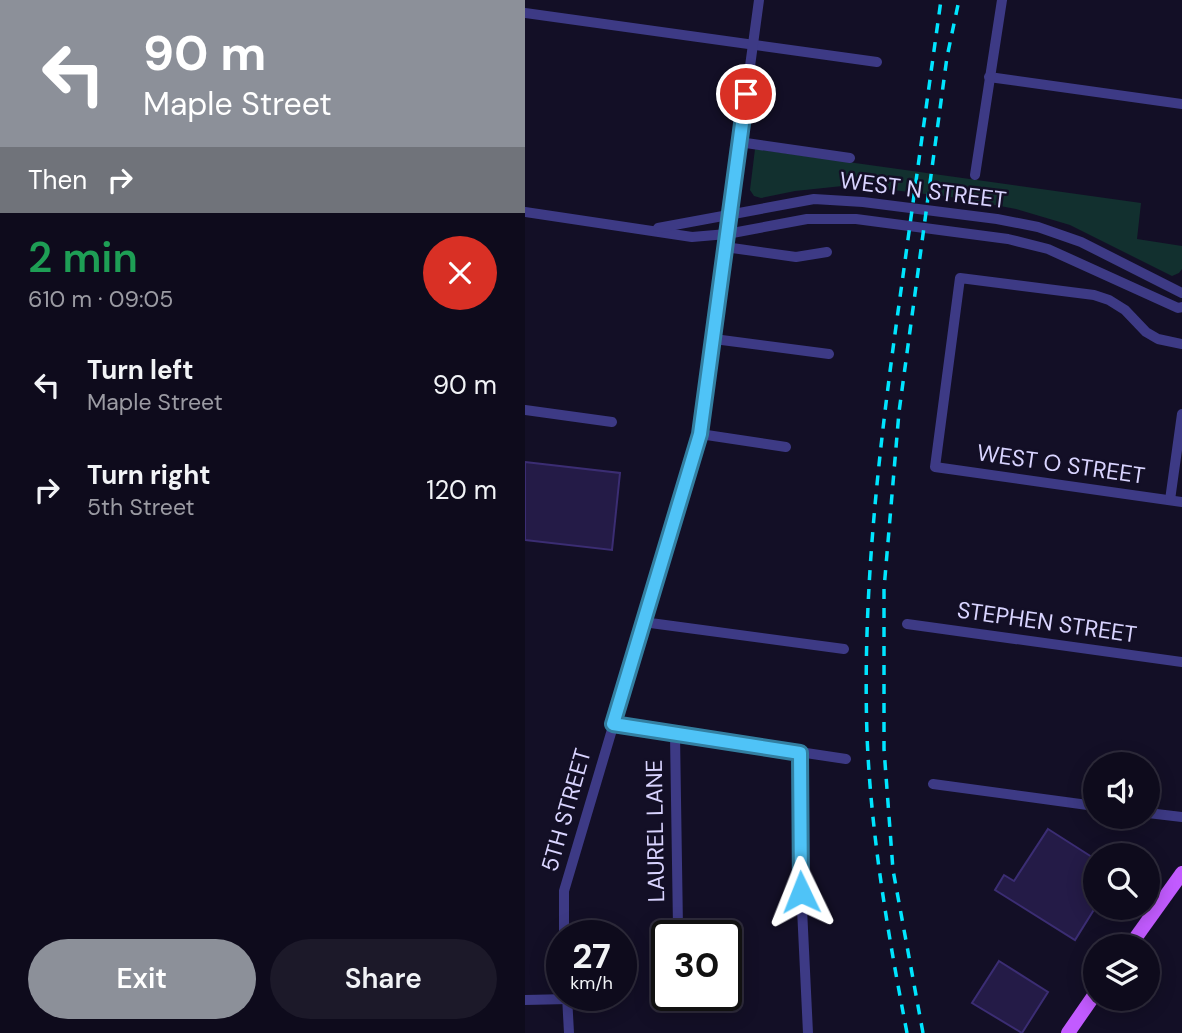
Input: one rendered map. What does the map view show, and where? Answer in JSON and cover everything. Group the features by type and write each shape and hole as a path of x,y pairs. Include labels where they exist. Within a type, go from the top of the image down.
{"main road":[{"path":"1138,934 1182,873"},
{"path":"1068,1033 1084,1011"}],"street":[{"name":"5TH STREET","path":"564,920 564,891 700,434 759,0"},
{"path":"975,175 1002,0"},
{"path":"525,13 877,62"},
{"path":"989,77 1182,104"},
{"path":"739,142 850,158"},
{"name":"WEST N STREET","path":"647,230 814,200 863,202 997,219 1038,227 1080,242 1182,293"},
{"name":"WEST N STREET","path":"525,212 692,237 727,234 807,219 856,219 1008,239 1048,248 1178,308 1182,307"},
{"path":"725,247 796,257 827,253"},
{"name":"WEST O STREET","path":"1176,501 935,467 960,278 1094,295 1125,310 1146,332 1158,340 1182,344"},
{"path":"714,339 829,354"},
{"path":"525,410 612,422"},
{"path":"1176,501 1182,414"},
{"path":"700,434 786,447"},
{"path":"643,622 844,649"},
{"name":"STEPHEN STREET","path":"907,624 1182,662"},
{"path":"613,724 846,759"},
{"name":"LAUREL LANE","path":"675,735 678,920"},
{"path":"800,753 800,867 808,1033"},
{"path":"933,784 1083,804"},
{"path":"1160,814 1182,817"},
{"path":"525,1000 546,998"},
{"path":"568,1011 569,1033"}],"green space":[{"path":"755,149 1141,203 1137,239 1182,246 1182,269 1172,276 1070,225 1016,209 958,198 852,185 795,191 761,198 754,196 750,190"}],"building":[{"path":"525,462 620,473 612,550 525,540"},
{"path":"1048,829 1083,851 1083,920 1088,920 1075,940 995,890 1004,875 1014,881"},
{"path":"999,961 1048,992 1022,1033 972,1003"}],"railway":[{"path":"907,1033 887,922 872,810 867,735 867,621 887,396 941,0"},
{"path":"923,1033 893,870 884,749 884,589 899,412 947,57 959,0"}],"route":[{"path":"746,94 700,434 613,724 800,753 801,892"}]}
